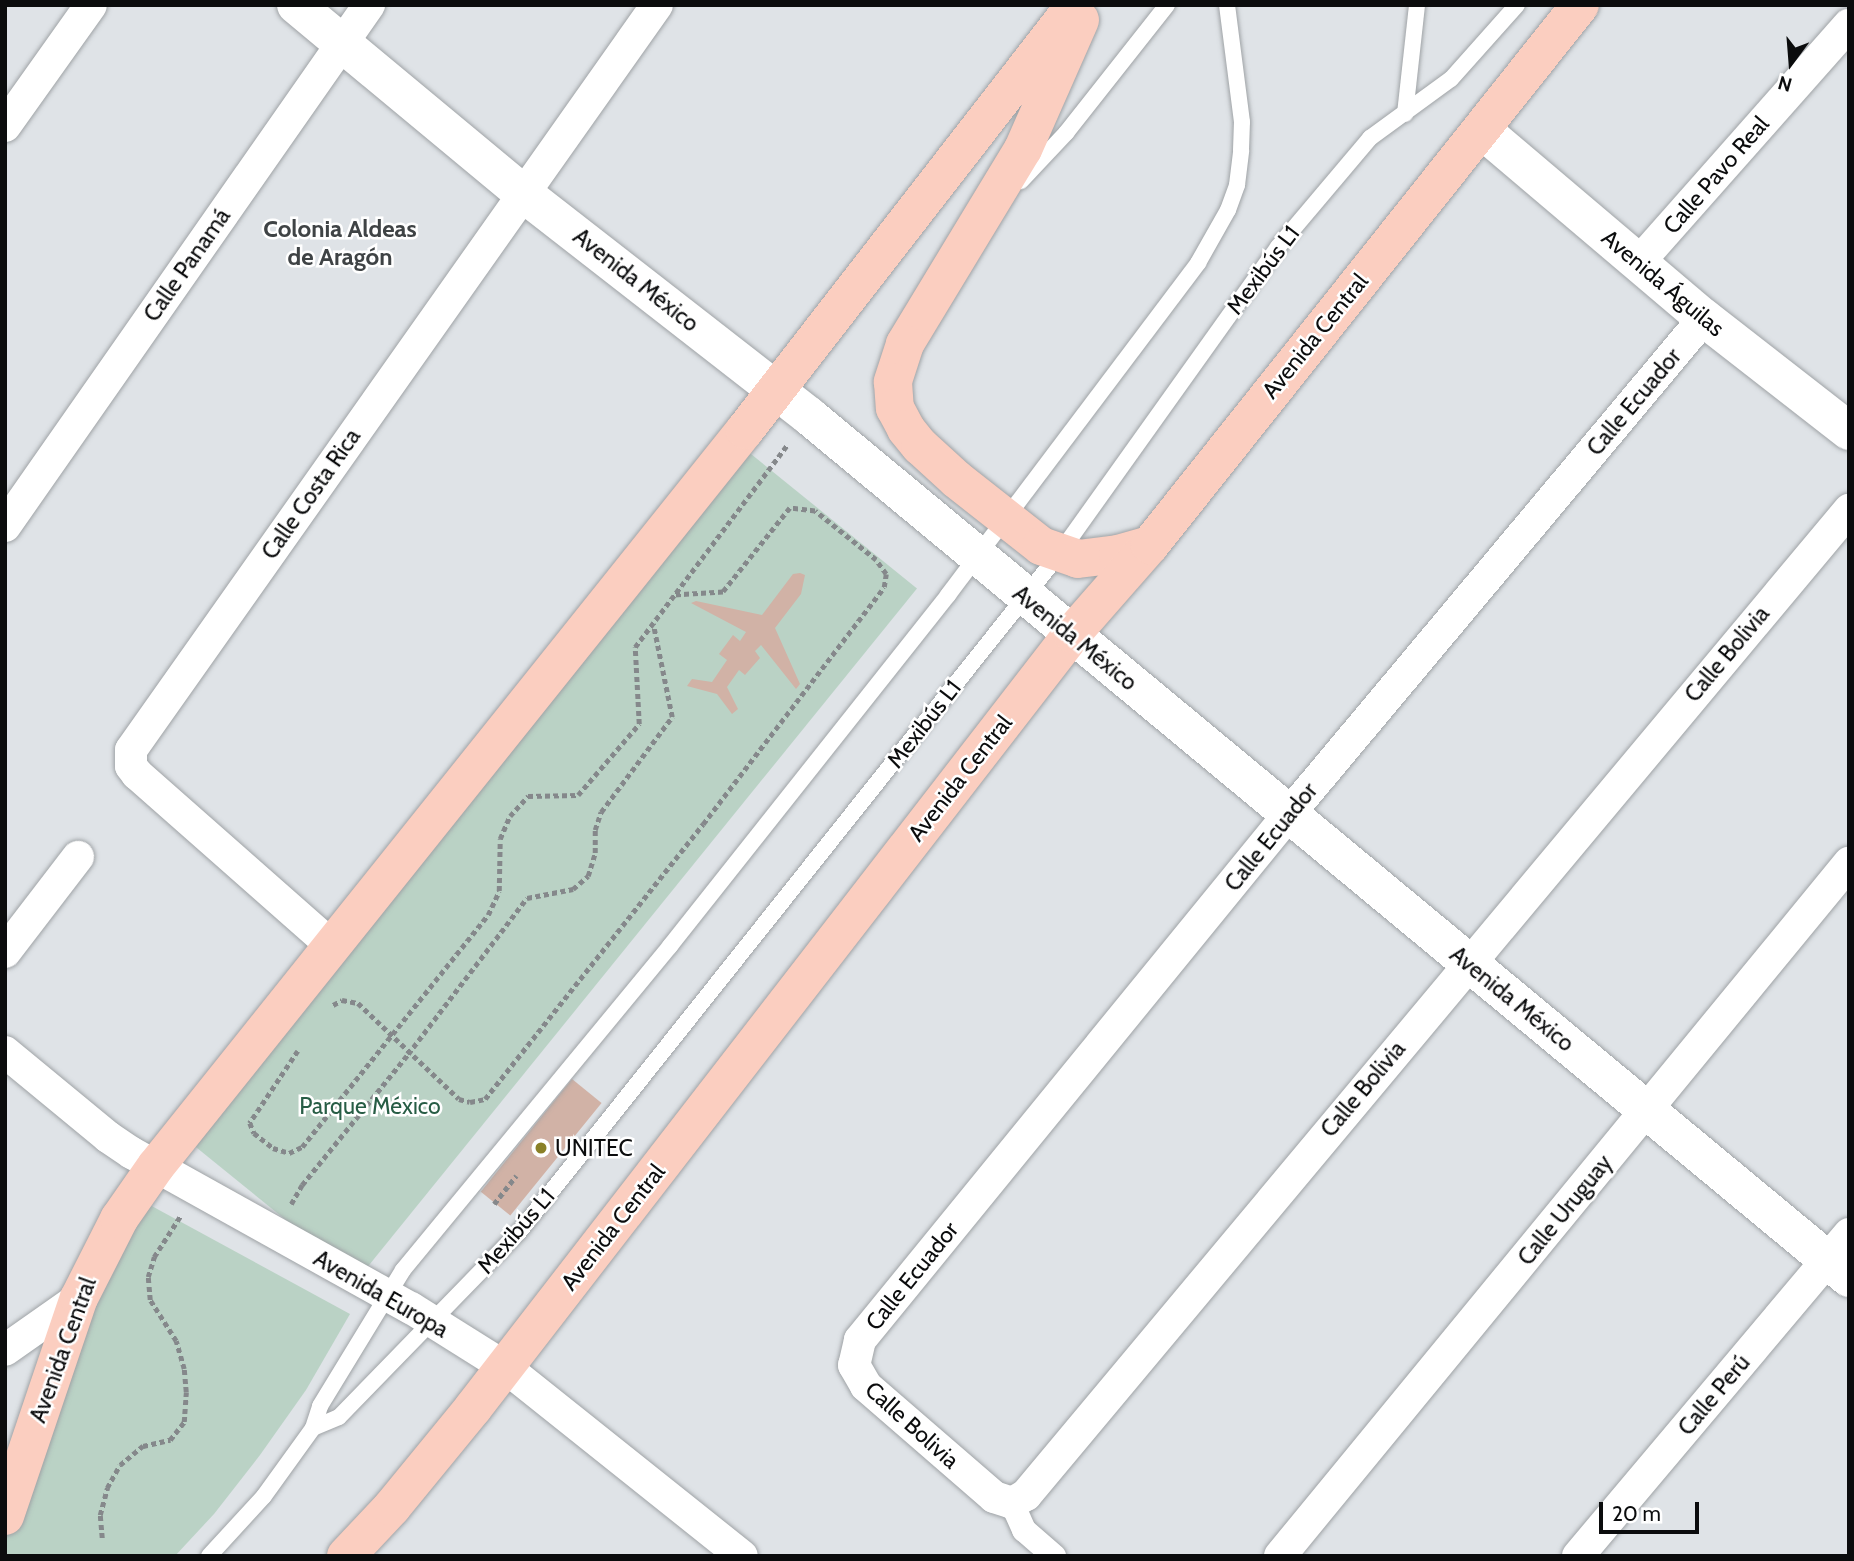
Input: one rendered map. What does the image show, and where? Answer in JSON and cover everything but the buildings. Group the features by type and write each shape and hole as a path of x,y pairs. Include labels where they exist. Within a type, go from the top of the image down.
{"highway":[{"name":"Avenida Central","path":"5,1516 79,1298 113,1230 156,1166 776,389 1075,5"},
{"path":"1086,5 1023,149 905,344 893,383 895,408 906,429 956,479 1041,546 1059,554 1094,558 1150,545"},
{"name":"Avenida Central","path":"346,1556 392,1507 505,1367 1072,634 1150,545 1254,410 1580,5"}],"street":[{"path":"5,126 91,5"},
{"name":"Avenida México","path":"296,5 524,194 776,389 1647,1110 1842,1258"},
{"name":"Calle Panamá","path":"5,526 369,5"},
{"name":"Calle Costa Rica","path":"332,946 137,774 131,766 131,750 657,5"},
{"name":"Calle Pavo Real","path":"1639,262 1849,25"},
{"name":"Avenida Águilas","path":"1482,130 1704,318 1849,431"},
{"name":"Calle Ecuador","path":"854,1365 860,1340 1289,814 1704,318"},
{"name":"Calle Bolivia","path":"854,1365 866,1386 994,1497 1012,1503 1026,1495 1467,963 1849,509"},
{"path":"5,952 78,857"},
{"name":"Calle Uruguay","path":"1280,1556 1849,863"},
{"name":"Avenida Europa","path":"5,1052 108,1137 505,1367 743,1556"},
{"name":"Calle Perú","path":"1578,1556 1842,1258"},
{"path":"5,1350 79,1298"},
{"path":"1012,1503 1024,1530 1054,1556"}],"lane":[{"path":"992,200 1021,181 1066,133 1167,5"},
{"name":"Mexibús L1","path":"209,1556 264,1496 313,1428 320,1406 403,1270 670,946 948,596 1198,263 1228,210 1237,185 1242,122 1227,5"},
{"path":"1405,114 1417,5"},
{"name":"Mexibús L1","path":"313,1428 340,1417 519,1232 1059,554 1278,247 1370,138 1451,79 1517,5"}],"path":[{"path":"299,1049 250,1122 254,1133 273,1147 289,1153 302,1147 488,915 499,891 500,839 510,816 528,796 578,795 639,724 635,648 809,416"},
{"path":"330,1007 342,1000 358,1003 408,1054 459,1099 470,1102 485,1099 703,824 876,598 884,587 886,574 876,559 815,511 790,508 723,592 674,595"},
{"path":"274,1233 302,1185 408,1054 527,898 573,889 588,876 594,853 595,830 601,812 672,717 653,623"},
{"path":"102,1538 100,1515 107,1488 120,1465 143,1446 170,1440 184,1422 187,1392 184,1368 176,1341 150,1300 148,1277 154,1257 198,1188"}],"green space":[{"name":"Parque México","path":"746,450 917,588 358,1279 187,1140"},
{"path":"148,1204 350,1314 306,1390 260,1455 214,1514 175,1556 5,1556 5,1539 85,1309"}],"place":[{"name":"UNITEC","path":"541,1148"}],"district":[{"name":"Colonia Aldeas de Aragón","path":"340,243"}]}
